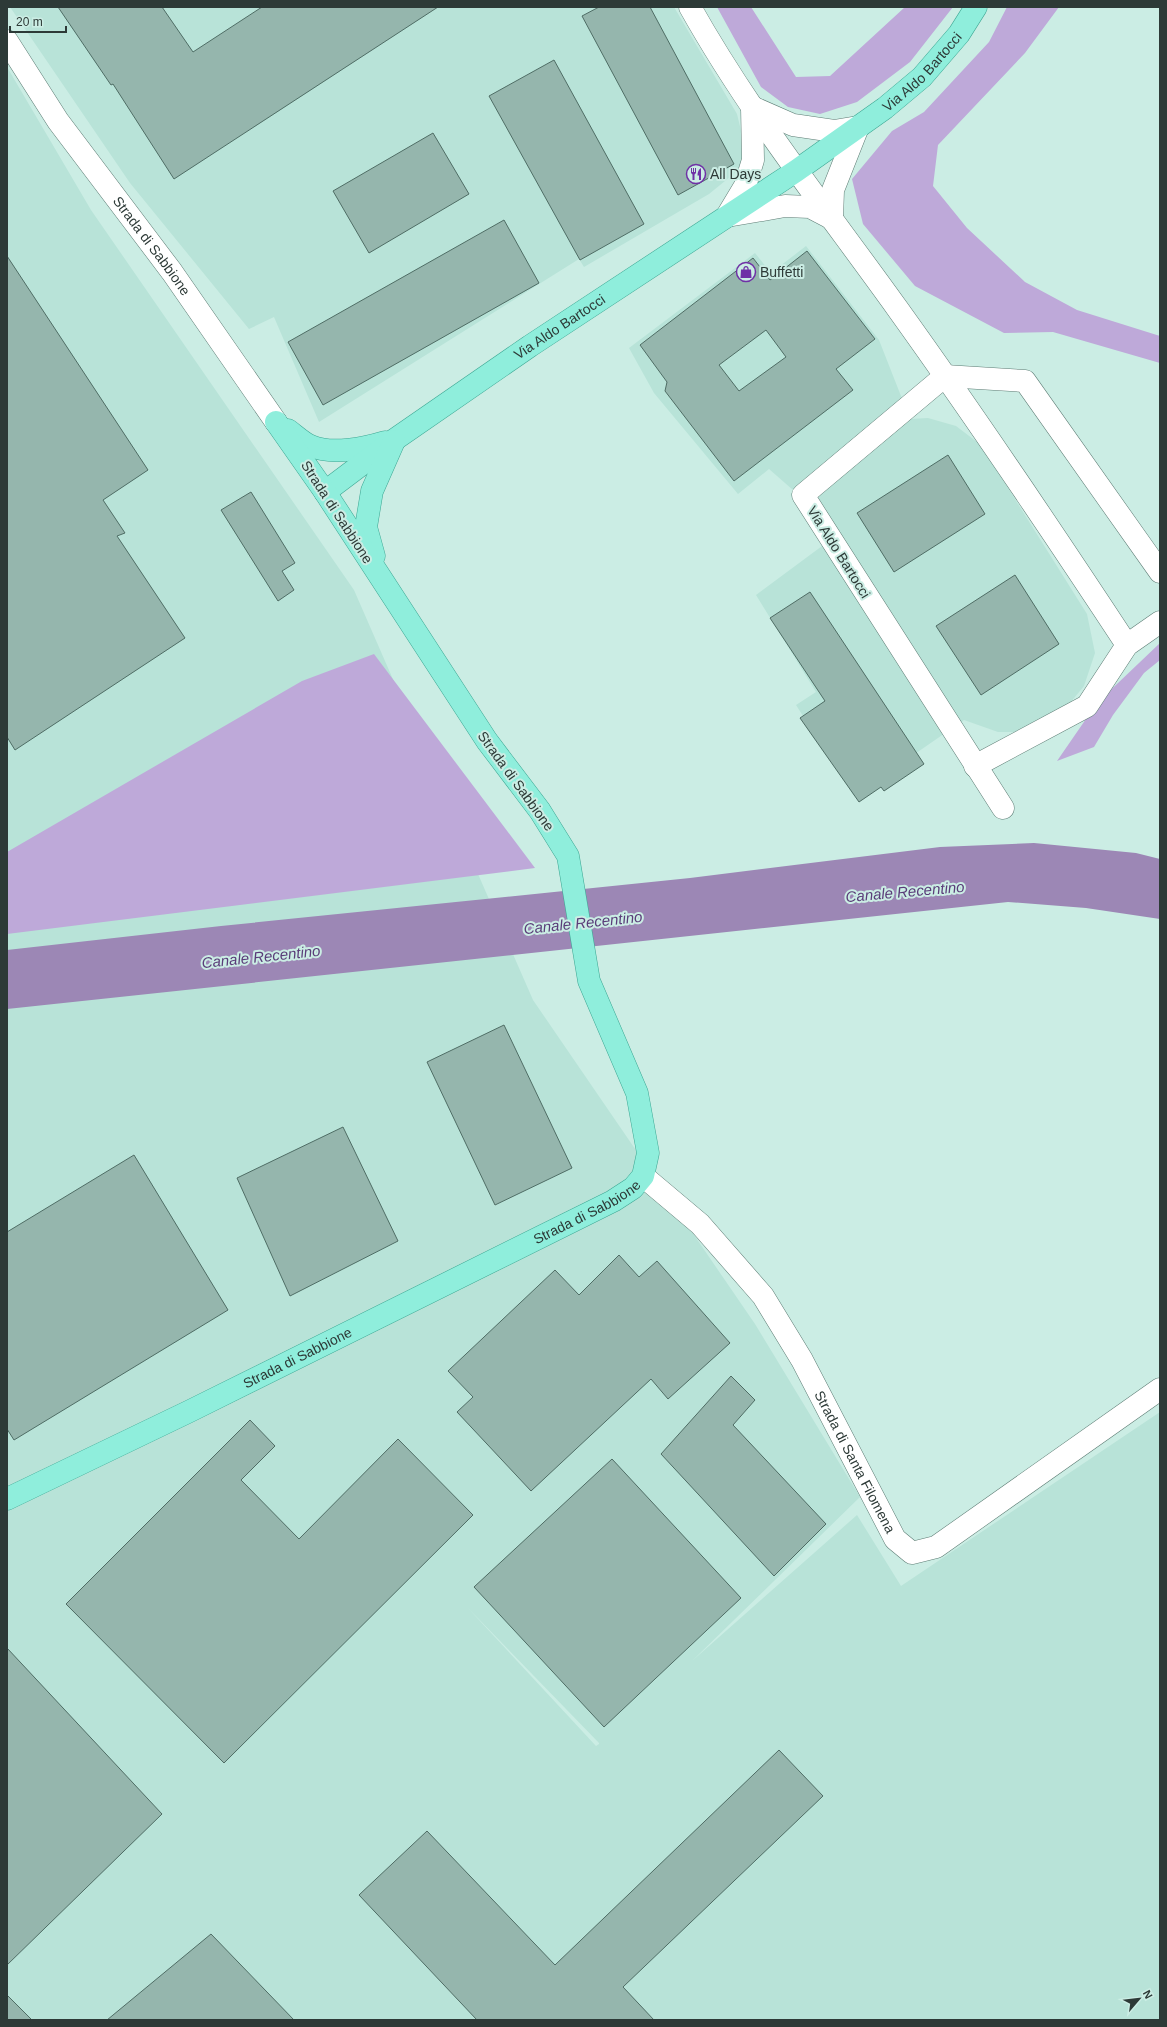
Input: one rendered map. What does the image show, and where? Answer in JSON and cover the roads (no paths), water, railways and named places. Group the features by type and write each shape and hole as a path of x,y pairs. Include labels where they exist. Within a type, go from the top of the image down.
{"main road":[{"name":"Via Aldo Bartocci","path":"325,492 394,440 536,342 796,171 885,108 922,77 959,34 976,7"},
{"name":"Via Aldo Bartocci","path":"276,422 312,446 335,450 361,449 394,440"},
{"name":"Strada di Sabbione","path":"7,1499 190,1411 614,1201 633,1188 643,1176 648,1153 637,1093 589,981 568,856 540,810 487,741 325,492 276,422"},
{"path":"380,578 366,527 372,491 394,440"}],"street":[{"name":"Via Aldo Bartocci","path":"690,7 716,53 752,107 796,171 945,376 1008,466 1127,644"},
{"name":"Strada di Sabbione","path":"7,41 58,121 172,272 276,422"},
{"name":"Via Aldo Bartocci","path":"752,107 793,126 834,131 858,127"},
{"name":"Via Aldo Bartocci","path":"727,216 745,186 753,160 752,107"},
{"path":"832,219 834,190 858,127"},
{"name":"Via Aldo Bartocci","path":"727,216 785,206 810,207 832,219"},
{"name":"Via Aldo Bartocci","path":"945,376 803,495 1002,808"},
{"path":"945,376 1025,381 1160,572"},
{"path":"975,766 1087,706 1127,644 1160,622"},
{"name":"Strada di Santa Filomena","path":"643,1176 700,1224 763,1296 802,1360 895,1539 912,1553 936,1547 1160,1389"}],"water":[{"name":"Canale Recentino","path":"1034,843 1136,853 1160,859 1160,919 1086,908 1008,902 7,1009 7,950 221,926 690,878 940,847"}],"place":[{"name":"All Days","path":"696,174"},
{"name":"Buffetti","path":"746,272"}]}
